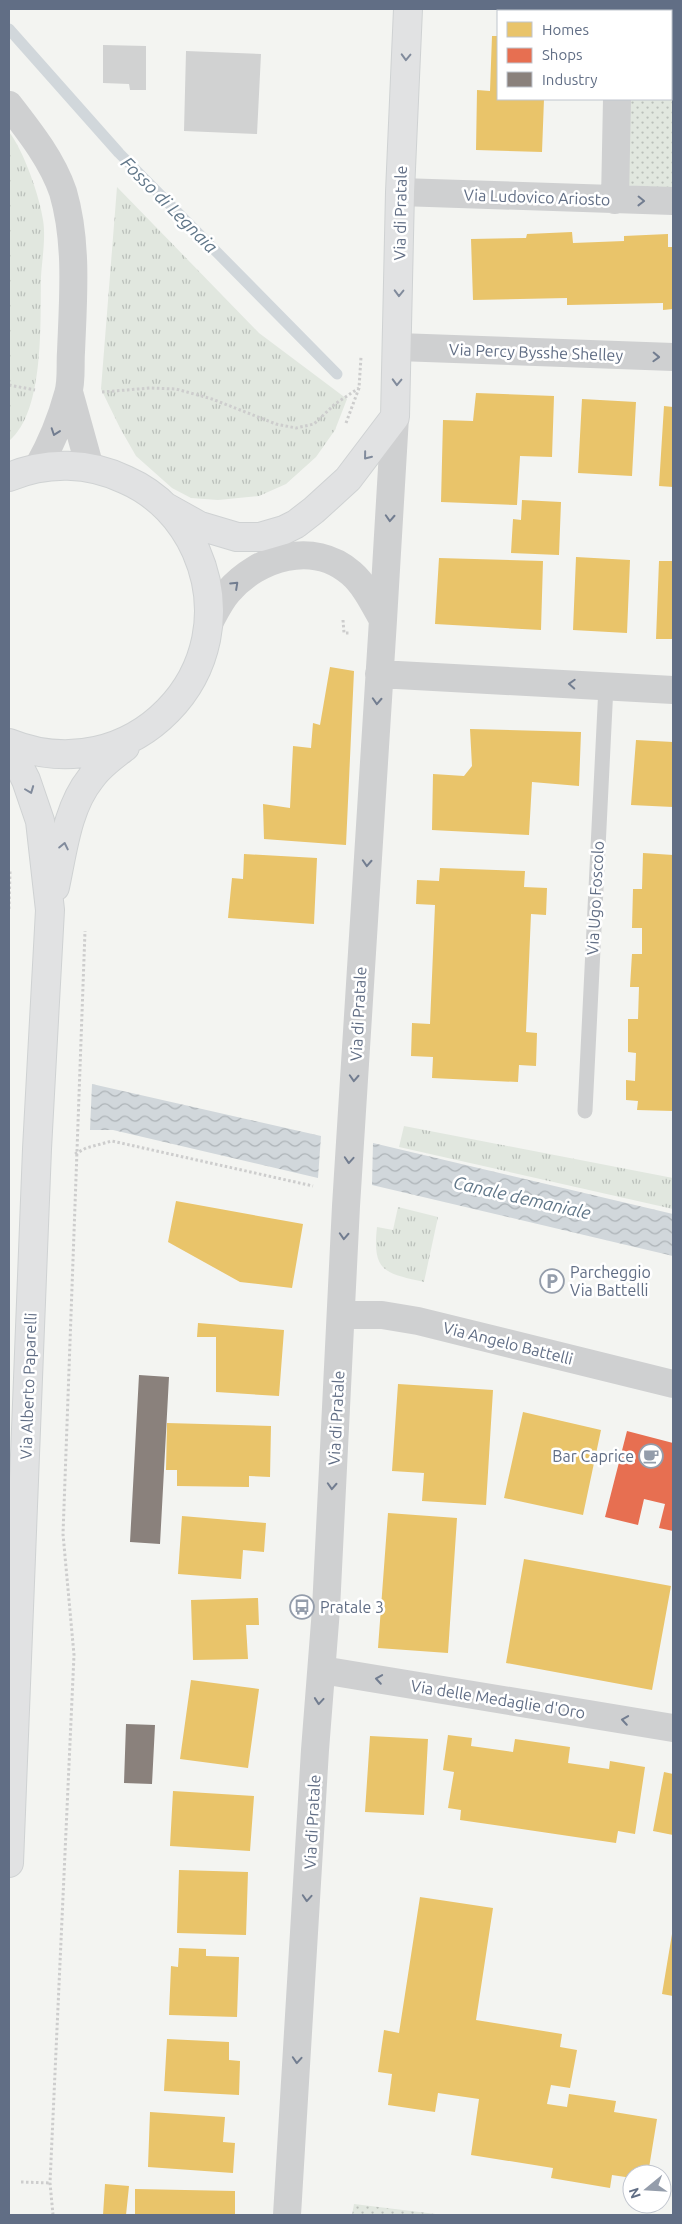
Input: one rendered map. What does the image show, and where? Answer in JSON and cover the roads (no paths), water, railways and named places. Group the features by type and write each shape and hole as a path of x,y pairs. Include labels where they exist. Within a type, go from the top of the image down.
{"main road":[{"name":"Via di Pratale","path":"396,417 400,192 408,9"},
{"path":"9,477 35,468 62,465 90,468 131,482 149,493 166,507 200,526 237,537 260,537 284,530 296,524 314,510 348,479 396,417"},
{"path":"9,744 37,752 77,754 117,745 153,725 176,703 193,676 202,656 208,625 209,601 202,567 188,534 166,507"},
{"name":"Via Alberto Paparelli","path":"50,910 70,821 77,801 91,778 105,763 153,725"},
{"name":"Via Alberto Paparelli","path":"9,744 26,780 40,821 50,910 36,1169 9,1863"}],"street":[{"path":"615,200 617,100"},
{"path":"9,105 51,166 62,192 66,208 71,245 82,392 90,468"},
{"name":"Via Ludovico Ariosto","path":"400,192 673,202"},
{"name":"Via Percy Bysshe Shelley","path":"398,347 673,357"},
{"path":"35,468 38,468 82,392"},
{"name":"Via di Pratale","path":"288,2215 315,1750 322,1670 347,1187 396,417"},
{"path":"208,625 226,593 238,581 261,566 297,554 323,557 344,568 358,580 382,628"},
{"path":"379,674 673,690"},
{"name":"Via Angelo Battelli","path":"341,1315 382,1315 418,1321 673,1384"},
{"name":"Via delle Medaglie d'Oro","path":"322,1670 673,1728"}],"lane":[{"name":"Via Ugo Foscolo","path":"585,1111 606,686"}],"water":[{"path":"92,1084 321,1136 318,1178 113,1130 90,1130"},
{"name":"Canale demaniale","path":"373,1143 673,1214 673,1256 372,1185"}],"waterway":[{"name":"Fosso di Legnaia","path":"9,29 119,153 337,374"}],"place":[{"name":"Parcheggio Via Battelli","path":"552,1281"},
{"name":"Bar Caprice","path":"651,1456"},
{"name":"Pratale 3","path":"302,1607"}]}
